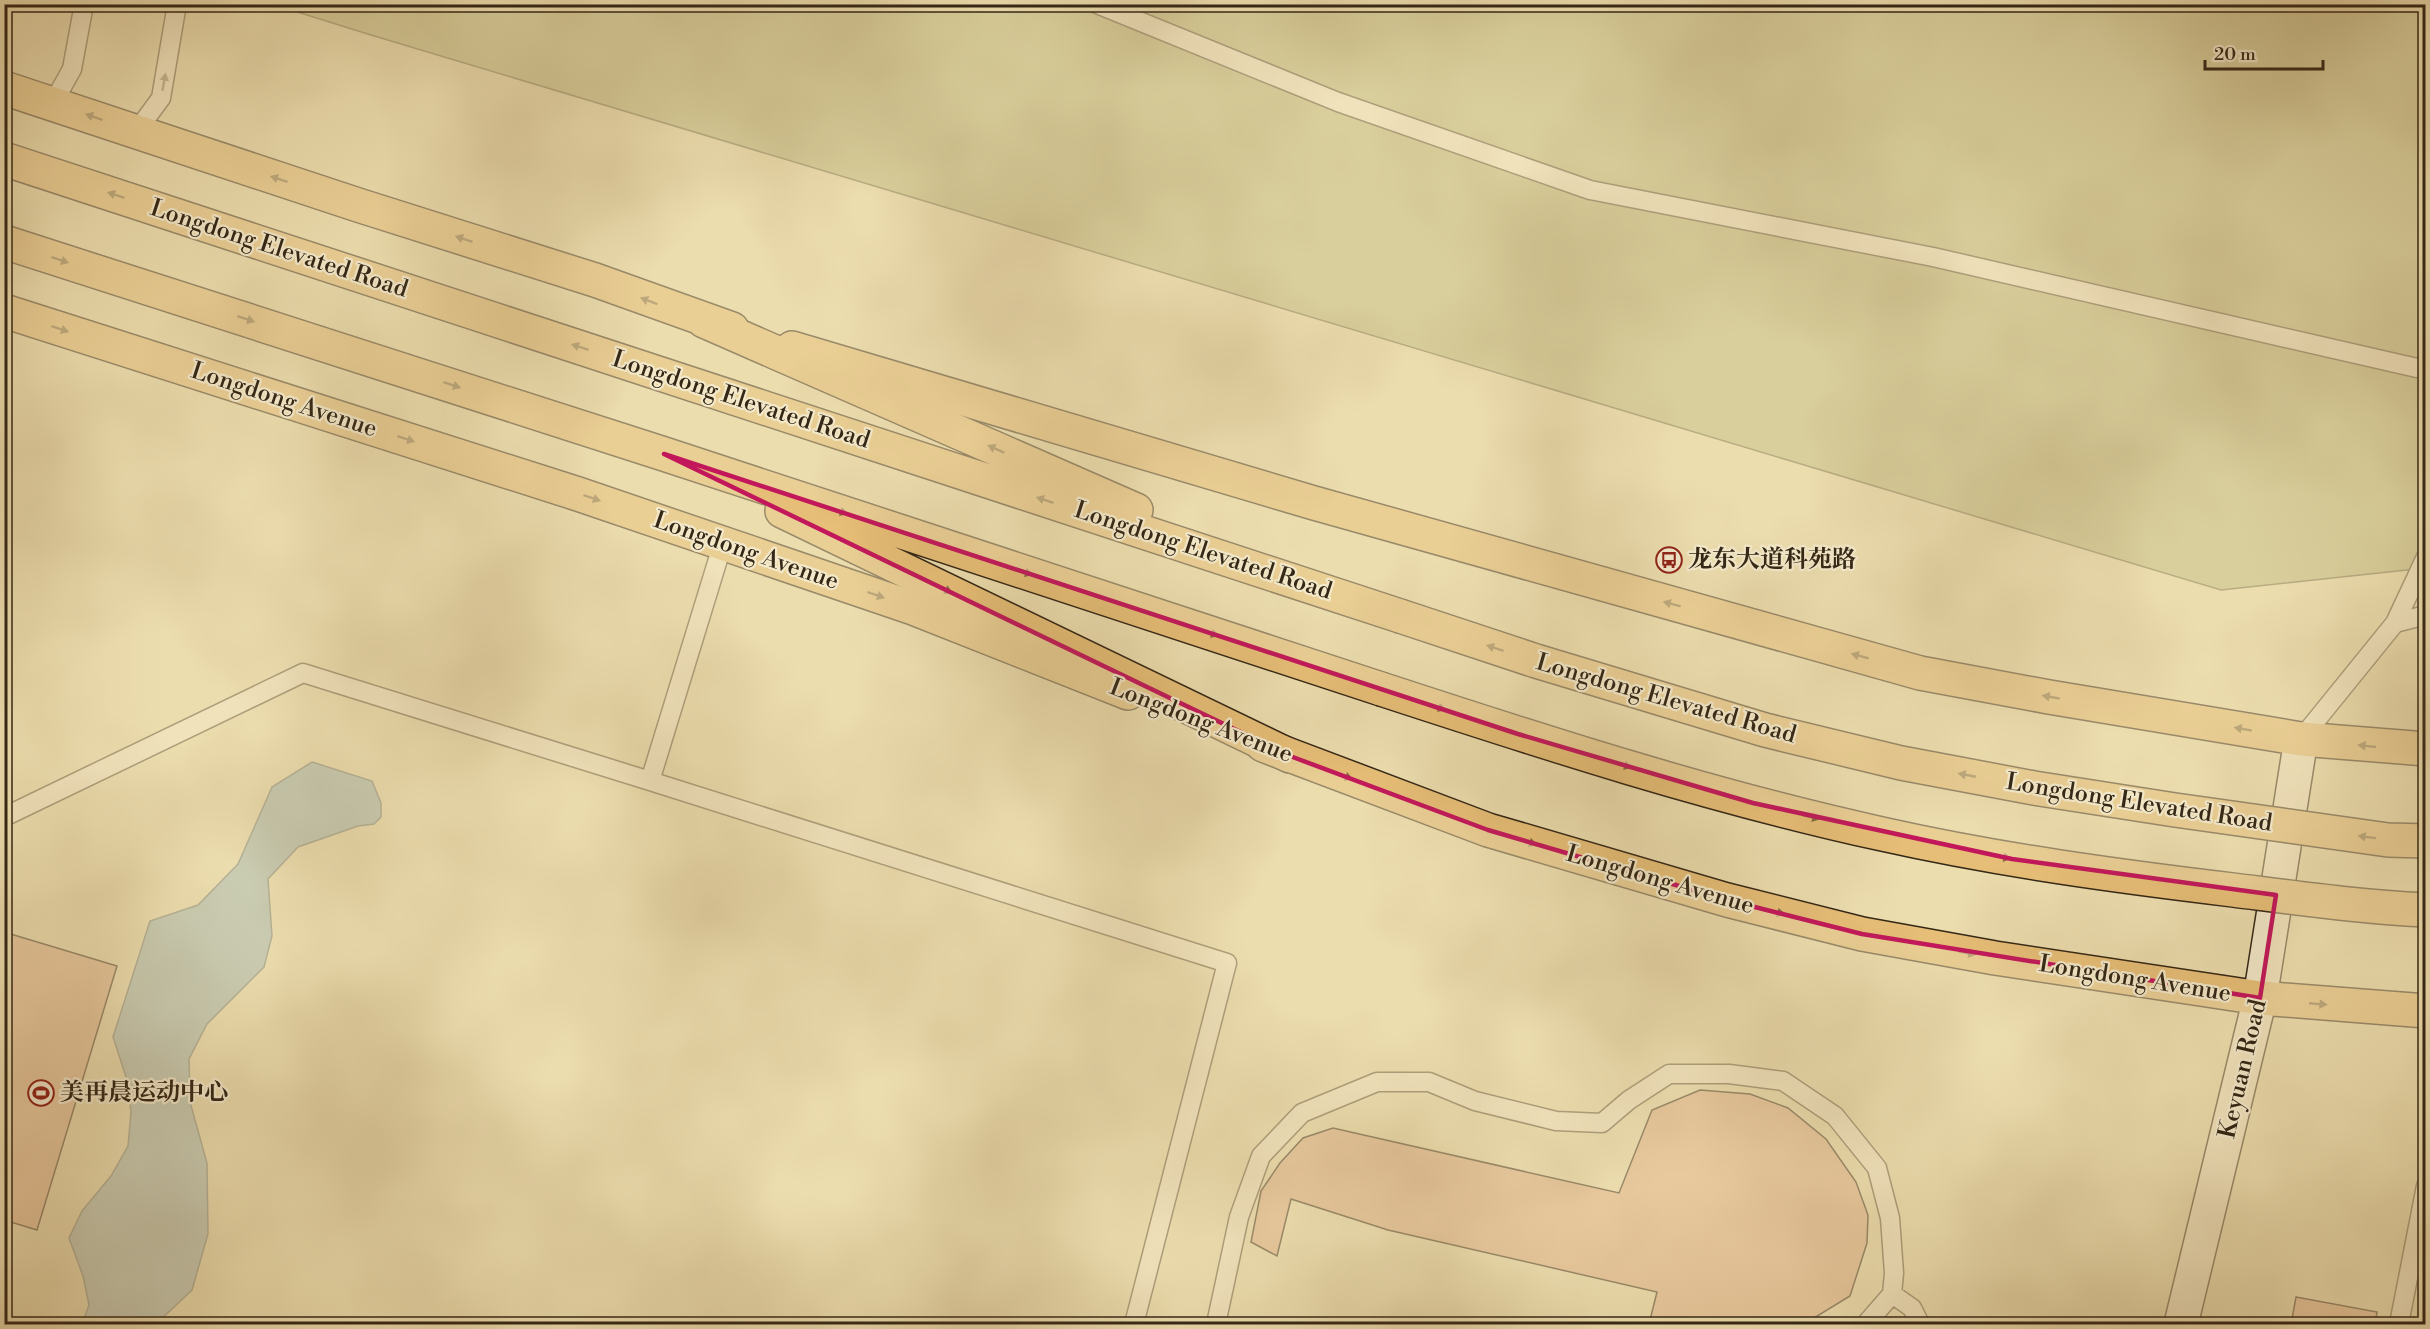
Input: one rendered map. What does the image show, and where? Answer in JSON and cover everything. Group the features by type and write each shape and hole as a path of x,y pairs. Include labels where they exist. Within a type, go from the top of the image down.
{"main road":[{"path":"4,88 595,280 704,321 1320,590"},
{"name":"Longdong Elevated Road","path":"4,159 1536,661 1765,730 1901,763 2034,788 2388,840 2426,842"},
{"path":"4,242 664,454 1518,734 1753,803 1883,834 2012,859 2168,882 2367,907 2426,910"},
{"name":"Longdong Avenue","path":"4,311 567,490 723,543 913,608 1290,756 1488,830 1738,903 1862,934 1995,958 2260,998 2426,1011"},
{"path":"704,321 1314,503 1920,673 2301,739 2426,749"},
{"path":"664,454 1290,756"}],"street":[{"name":"Keyuan Road","path":"2181,1324 2260,998 2301,739"}],"lane":[{"path":"53,104 72,69 84,4"},
{"path":"136,132 161,98 177,4"},
{"path":"1097,4 1338,102 1590,190 1933,257 2417,368 2426,367"},
{"path":"650,781 723,543"},
{"path":"2301,739 2395,623 2426,557"},
{"path":"2395,623 2426,615"},
{"path":"4,817 303,674 1227,963 1134,1324"},
{"path":"1216,1324 1239,1217 1261,1156 1302,1113 1377,1082 1429,1082 1475,1101 1545,1118 1602,1123 1629,1100 1670,1074 1729,1074 1783,1081 1835,1116 1877,1168 1890,1218 1894,1273 1892,1294 1866,1324"},
{"path":"2399,1324 2426,1186"},
{"path":"1892,1294 1912,1308 1920,1324"}],"highlighted area":[{"path":"664,454 1518,734 1753,803 2012,859 2276,895 2260,998 1862,934 1727,900 1488,830 1290,756"}],"shaded area":[{"path":"275,5 2425,5 2425,568 2221,590"}],"water":[{"path":"312,762 372,781 381,803 381,817 374,824 358,826 298,847 268,879 272,936 264,967 207,1024 189,1059 190,1102 207,1163 208,1234 192,1290 156,1324 82,1324 89,1305 83,1276 69,1238 82,1211 111,1176 128,1146 131,1112 127,1080 113,1037 150,921 198,905 238,864 272,787"}],"building":[{"name":"美再晨运动中心","path":"4,932 117,966 37,1230 4,1220"},
{"path":"1700,1090 1750,1094 1788,1108 1826,1139 1856,1182 1868,1215 1867,1243 1850,1296 1809,1321 1808,1324 1649,1324 1657,1292 1388,1230 1291,1199 1277,1256 1251,1242 1261,1191 1280,1163 1303,1138 1333,1128 1619,1193 1652,1110"},
{"path":"2296,1297 2377,1312 2375,1324 2291,1324"}],"place":[{"name":"龙东大道科苑路","path":"1669,560"},
{"name":"美再晨运动中心","path":"41,1093"}]}
